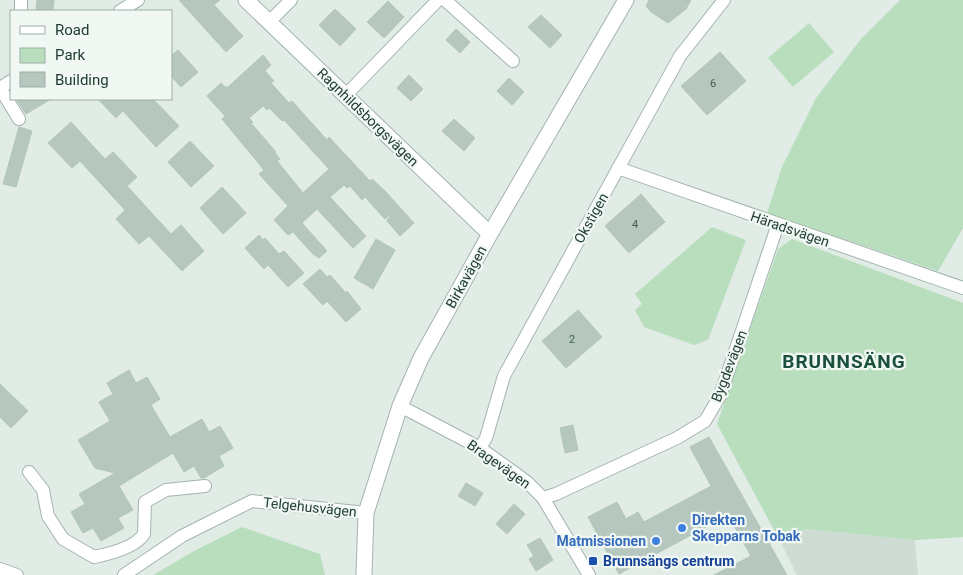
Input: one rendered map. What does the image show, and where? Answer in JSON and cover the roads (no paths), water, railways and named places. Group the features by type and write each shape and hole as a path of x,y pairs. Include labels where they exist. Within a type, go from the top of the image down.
{"street":[{"path":"122,10 138,0"},
{"name":"Ragnhildsborgsvägen","path":"246,0 490,234"},
{"path":"269,22 290,0"},
{"path":"346,95 438,0"},
{"path":"445,0 513,61"},
{"name":"Birkavägen","path":"364,575 366,513 400,406 421,358 490,234 626,0"},
{"name":"Okstigen","path":"480,448 486,438 504,376 680,56 724,0"},
{"path":"0,88 19,119"},
{"name":"Häradsvägen","path":"618,168 963,288"},
{"name":"Bygdevägen","path":"543,498 556,494 677,438 705,421 720,396 778,224"},
{"name":"Bragevägen","path":"400,406 480,448 527,482 543,498 589,575"},
{"path":"29,472 43,490 48,516 63,539 94,557 116,552 141,538 144,534 145,502 166,490 205,486"},
{"name":"Telgehusvägen","path":"124,575 182,536 252,500 366,513"},
{"path":"0,569 17,575"}],"place":[{"name":"Direkten Skepparns Tobak","path":"682,528"},
{"name":"Matmissionen","path":"656,541"},
{"name":"Brunnsängs centrum","path":"593,561"}],"district":[{"name":"BRUNNSÄNG","path":"844,361"}]}
